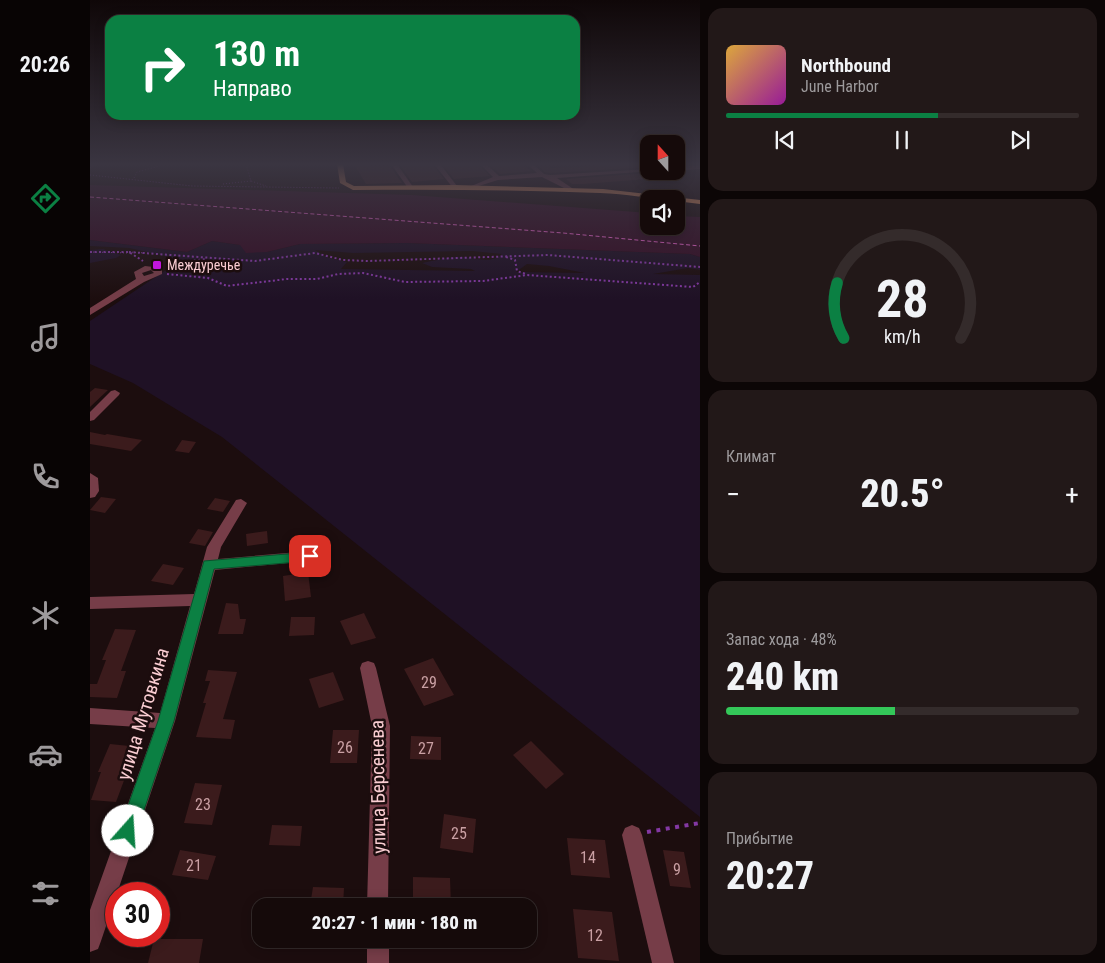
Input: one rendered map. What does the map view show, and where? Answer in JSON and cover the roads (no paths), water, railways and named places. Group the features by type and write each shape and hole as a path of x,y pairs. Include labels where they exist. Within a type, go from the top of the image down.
{"street":[{"path":"90,312 141,280 154,269"},
{"path":"90,418 115,393"},
{"path":"90,477 92,478 93,491 90,494"},
{"name":"улица Мутовкина","path":"90,942 166,721 214,547 241,503"},
{"path":"209,565 310,556"},
{"path":"90,603 200,600"},
{"name":"улица Берсенева","path":"368,668 382,726 378,898"},
{"path":"90,716 166,721"},
{"path":"632,835 663,963"},
{"path":"378,948 378,963"}],"place":[{"name":"Междуречье","path":"157,265"}]}
